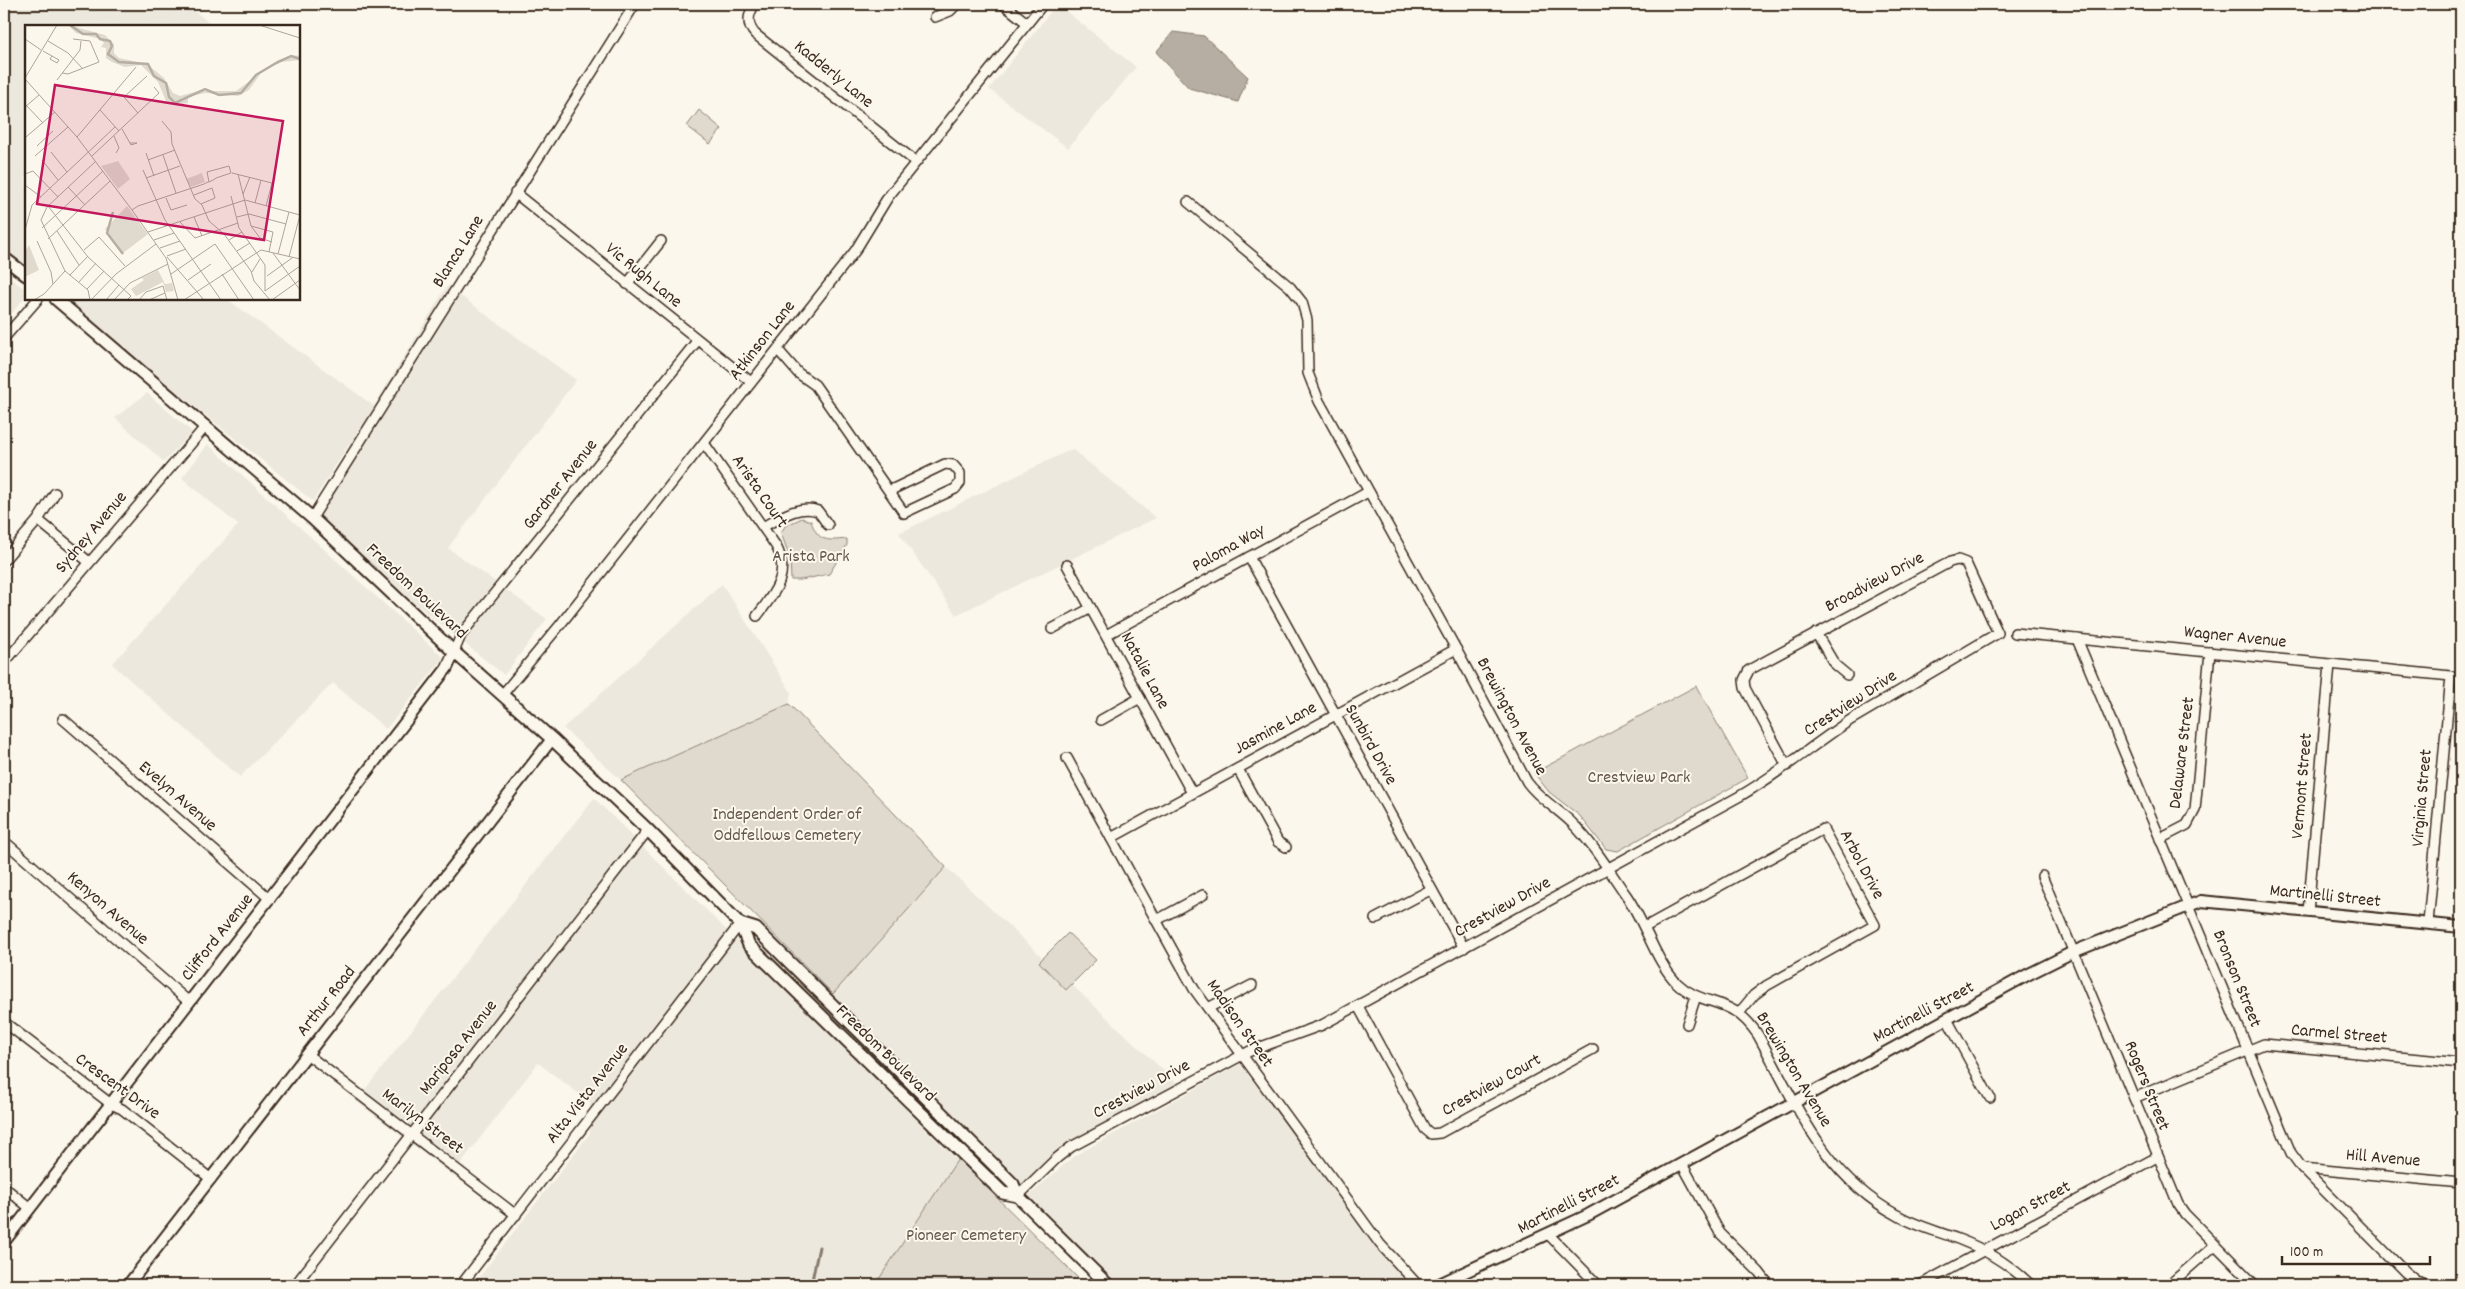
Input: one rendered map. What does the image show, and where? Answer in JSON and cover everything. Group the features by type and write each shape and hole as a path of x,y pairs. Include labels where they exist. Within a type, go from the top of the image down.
{"main road":[{"path":"4,258 25,274"},
{"name":"Freedom Boulevard","path":"57,300 312,518 454,652 552,739 648,830 740,924 749,945 1004,1193 1018,1196"},
{"name":"Freedom Boulevard","path":"740,924 756,929 1014,1184 1018,1196 1108,1285"}],"street":[{"name":"Blanca Lane","path":"312,518 514,193 635,4"},
{"name":"Kadderly Lane","path":"755,4 749,20 750,27 756,34 916,162"},
{"path":"935,18 950,11 957,4"},
{"path":"1003,4 1027,23"},
{"name":"Atkinson Lane","path":"502,695 778,350 855,251 888,197 1043,4"},
{"name":"Vic Rugh Lane","path":"514,193 697,341 751,382"},
{"name":"Brewington Avenue","path":"1188,202 1290,287 1302,302 1307,320 1308,374 1336,434 1456,648 1527,782 1539,797 1573,824 1607,869 1633,905 1671,977 1682,988 1696,996 1725,1005 1739,1013 1758,1035 1824,1153 1843,1175 1867,1196 1904,1219 1984,1250 2009,1266 2031,1285"},
{"path":"627,284 661,241"},
{"path":"4,338 37,300"},
{"name":"Gardner Avenue","path":"454,652 461,635 697,341"},
{"path":"778,350 798,373 815,385 904,513 955,488 960,483 961,476 956,467 944,464 889,491"},
{"name":"Sydney Avenue","path":"4,663 206,426"},
{"name":"Arista Court","path":"704,443 779,551 782,573 777,590 757,616"},
{"name":"Paloma Way","path":"1106,635 1368,492"},
{"path":"4,560 38,520 55,493"},
{"path":"764,527 794,512 809,509 818,510 828,525"},
{"path":"38,520 89,562"},
{"name":"Sunbird Drive","path":"1248,557 1430,890 1464,948"},
{"name":"Broadview Drive","path":"1787,766 1745,688 1741,676 1753,667 1950,562 1964,557 1998,633"},
{"name":"Natalie Lane","path":"1067,565 1192,793"},
{"path":"1052,629 1091,608"},
{"path":"1816,632 1835,665 1847,675"},
{"name":"Crestview Drive","path":"1018,1196 1071,1147 1241,1055 1258,1047 1313,1030 1747,792 1852,719 1998,633"},
{"name":"Wagner Avenue","path":"2015,633 2451,676"},
{"name":"Bronson Street","path":"2077,639 2287,1146 2302,1168 2405,1272 2416,1281 2429,1285"},
{"name":"Jasmine Lane","path":"1111,838 1456,648"},
{"name":"Clifford Avenue","path":"4,1242 447,668 454,652"},
{"name":"Delaware Street","path":"2160,839 2187,825 2195,810 2210,652"},
{"name":"Vermont Street","path":"2308,912 2330,664"},
{"name":"Virginia Street","path":"2428,923 2451,676"},
{"path":"1101,720 1140,698"},
{"name":"Evelyn Avenue","path":"63,720 270,899"},
{"name":"Arthur Road","path":"128,1285 552,739"},
{"name":"Madison Street","path":"1067,758 1185,973 1208,1008 1380,1244 1418,1285"},
{"path":"1238,769 1278,842 1286,847"},
{"name":"Arbol Drive","path":"1645,927 1823,829 1875,925 1766,986 1754,995 1739,1013"},
{"name":"Mariposa Avenue","path":"295,1285 648,830"},
{"name":"Kenyon Avenue","path":"4,841 189,1002"},
{"name":"Rogers Street","path":"2042,876 2157,1157 2181,1210 2255,1285"},
{"path":"1375,919 1430,890"},
{"path":"1157,920 1203,895"},
{"name":"Martinelli Street","path":"1437,1285 1549,1235 2073,952 2201,901 2461,926"},
{"name":"Alta Vista Avenue","path":"461,1285 740,924"},
{"path":"1208,1008 1252,985"},
{"path":"1687,1024 1696,996"},
{"name":"Crestview Court","path":"1358,1006 1425,1128 1431,1134 1440,1133 1593,1049"},
{"path":"1947,1019 1990,1098"},
{"name":"Crescent Drive","path":"4,1022 111,1104 122,1109 211,1179"},
{"name":"Carmel Street","path":"2134,1098 2264,1044 2461,1062"},
{"name":"Marilyn Street","path":"308,1055 516,1215"},
{"name":"Logan Street","path":"1920,1285 2157,1157"},
{"path":"1682,1164 1720,1233 1760,1272 1769,1285"},
{"name":"Hill Avenue","path":"2302,1168 2461,1182"},
{"path":"4,1187 30,1208"},
{"path":"1549,1235 1598,1285"},
{"path":"2169,1285 2215,1245"}],"shaded area":[{"path":"4,4 185,4 213,25 25,25 25,271 4,254"},
{"path":"1057,4 1136,67 1068,148 989,89"},
{"path":"1173,32 1204,36 1248,77 1238,102 1189,88 1156,52"},
{"path":"4,273 25,289 25,297 4,323"},
{"path":"447,286 576,380 448,548 547,619 504,675 413,602 312,508 366,418 313,501 61,300 228,300 374,406"},
{"path":"147,393 192,432 164,462 115,418"},
{"path":"208,444 444,658 386,729 333,683 240,777 112,664 238,525 182,478"},
{"path":"1072,449 1156,518 956,615 899,533"},
{"path":"722,584 791,692 789,704 621,780 563,728"},
{"path":"594,798 958,1159 875,1285 473,1285 590,1133 590,1102 538,1063 461,1163 456,1178 356,1101"},
{"path":"946,867 1179,1085 1061,1146 1023,1192 833,994"},
{"path":"1240,1064 1417,1285 1117,1285 1025,1199 1074,1156"}],"green space":[{"path":"699,110 722,129 710,144 687,126"},
{"name":"Arista Park","path":"802,518 811,521 817,533 824,539 847,539 847,545 829,574 801,580 791,580 790,558 781,533 785,526"},
{"name":"Crestview Park","path":"1696,686 1748,778 1618,851 1606,849 1580,816 1549,792 1534,773"},
{"name":"Independent Order of Oddfellows Cemetery","path":"789,704 946,867 833,994 621,780"},
{"path":"1068,933 1096,960 1066,990 1039,962"},
{"name":"Pioneer Cemetery","path":"958,1159 1085,1285 875,1285"}],"waterway":[{"path":"811,1285 819,1247"}]}
